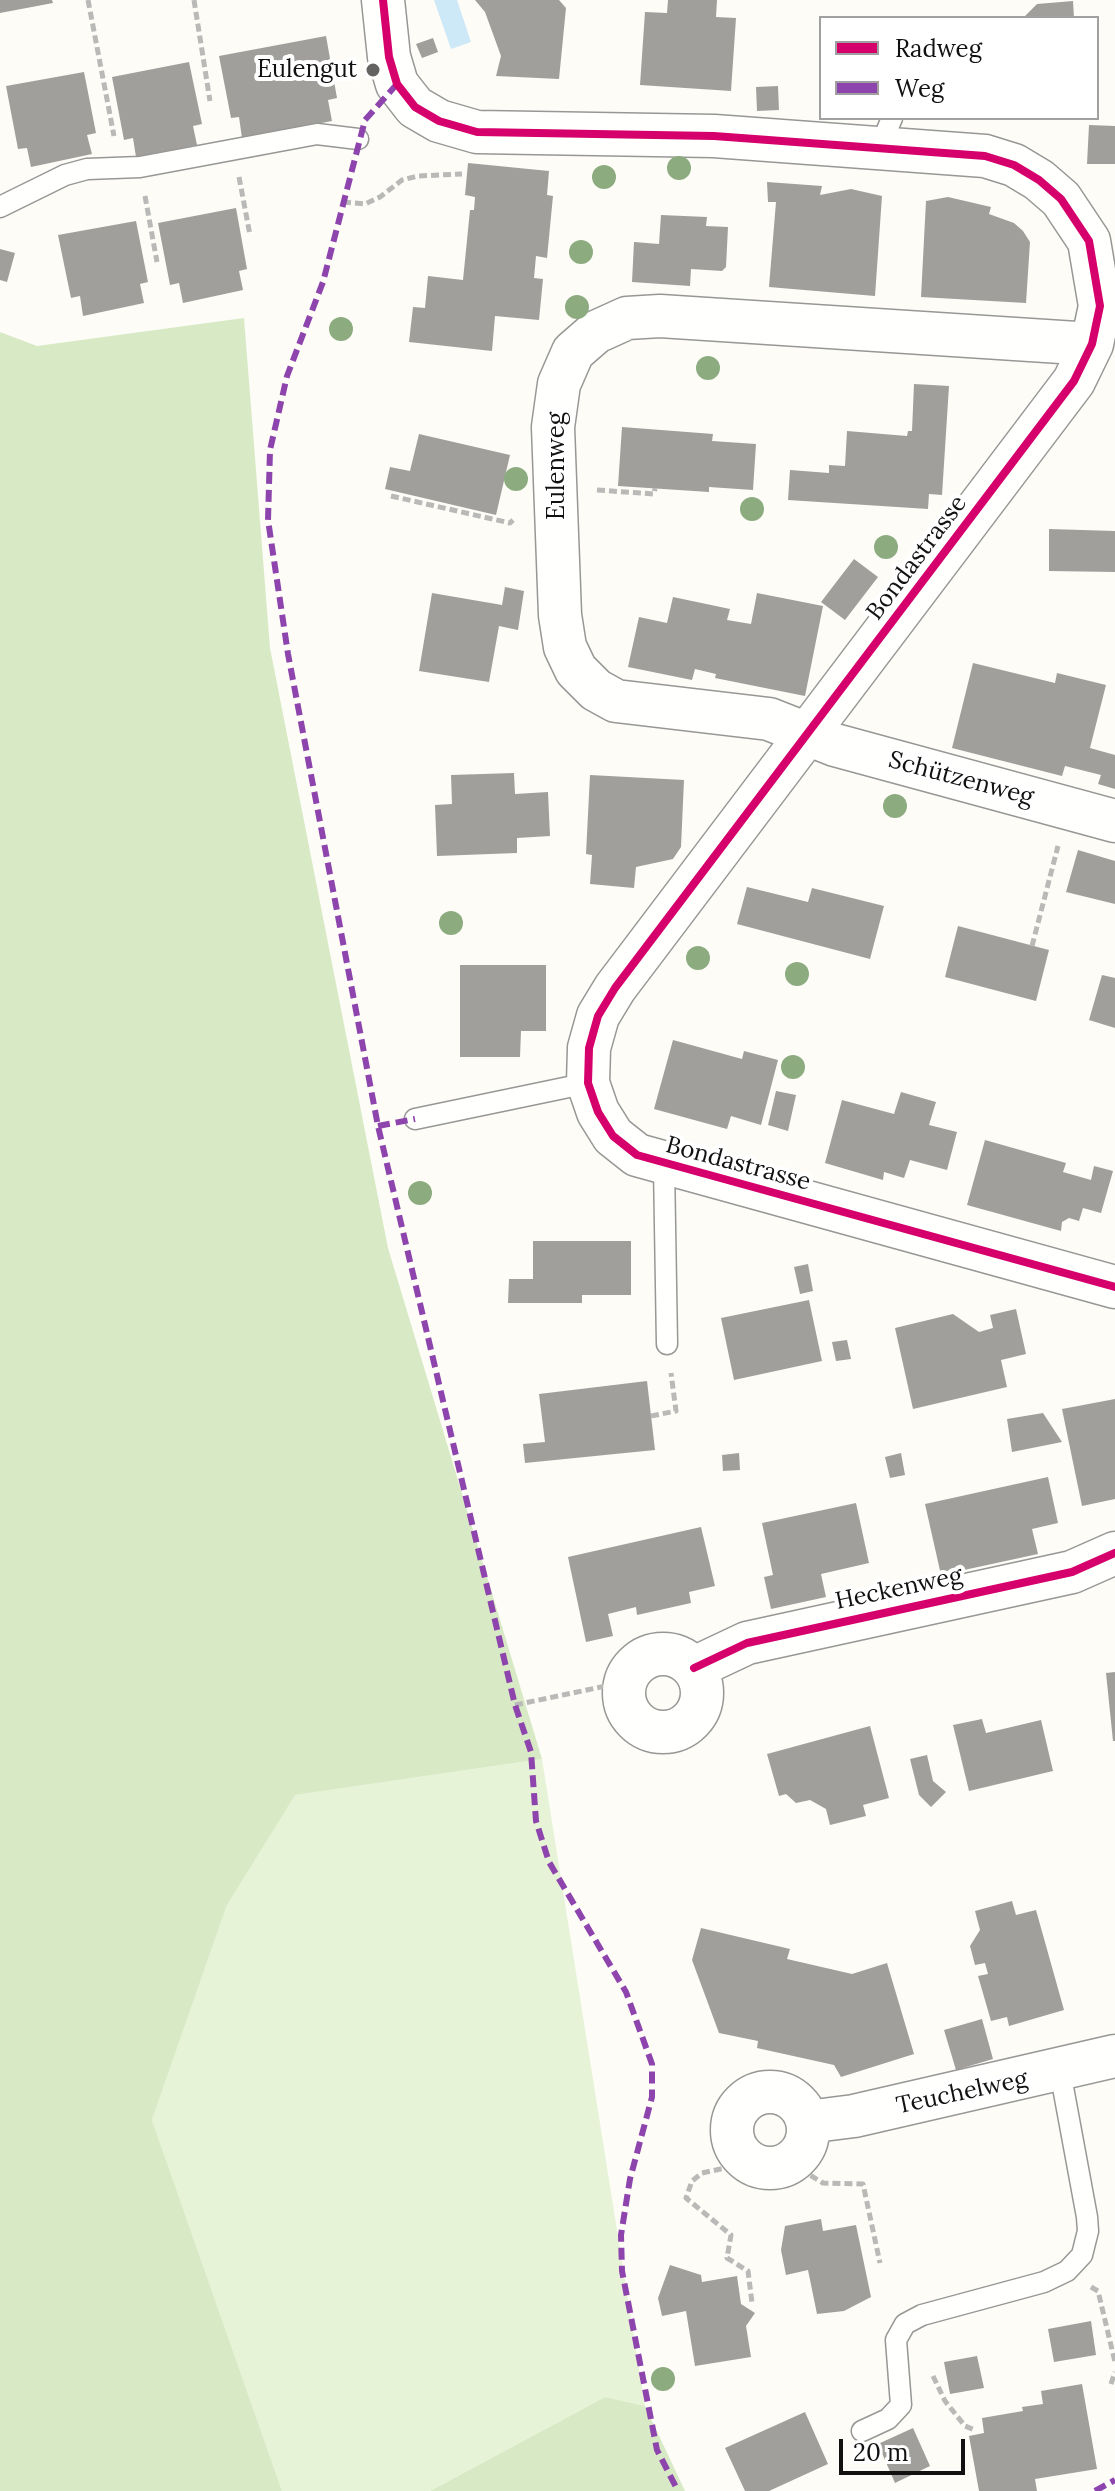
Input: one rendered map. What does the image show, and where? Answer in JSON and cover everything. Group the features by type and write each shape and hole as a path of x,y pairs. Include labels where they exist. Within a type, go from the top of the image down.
{"street":[{"name":"Bondastrasse","path":"383,0 389,57 397,84 415,107 439,121 477,132 714,136 886,133 1014,165 1061,199 1102,240 1100,306 1092,344 1074,381 615,988 598,1016 589,1048 588,1083 598,1112 613,1136 637,1155 664,1166 1115,1287"},
{"name":"Eulenweg","path":"809,734 769,719 616,701 576,670 565,647 553,427 559,384 573,352 596,332 627,318 660,316 1092,344"},
{"name":"Schützenweg","path":"809,734 863,753 1115,821"},
{"name":"Heckenweg","path":"694,1668 727,1649 778,1634 1060,1575 1115,1553"},
{"path":"656,1654 683,1659 694,1668 703,1695 691,1722 679,1730 650,1730 637,1723 628,1711 625,1682 642,1660 656,1654"},
{"name":"Teuchelweg","path":"807,2122 854,2116 1115,2056"},
{"path":"770,2091 794,2100 807,2122 805,2145 790,2163 768,2168 757,2166 739,2153 733,2142 733,2119 746,2099 758,2093 770,2091"}],"lane":[{"path":"0,207 65,175 87,169 130,168 317,134 358,139"},
{"path":"415,1119 588,1083"},
{"path":"664,1166 667,1344"},
{"path":"862,2431 888,2419 901,2405 902,2384 896,2340 905,2324 922,2315 1044,2282 1067,2271 1082,2255 1088,2231 1060,2071"}],"path":[{"path":"88,0 157,262"},
{"path":"194,0 210,101"},
{"path":"234,149 250,235"},
{"path":"343,202 365,204 402,180 418,176 463,174"},
{"path":"391,496 510,523 536,498 555,488 654,494 655,488"},
{"path":"1032,946 1059,843"},
{"path":"651,1416 676,1411 667,1344"},
{"path":"515,1705 625,1682"},
{"path":"739,2153 725,2168 702,2173 692,2181 686,2198 731,2235 727,2258 748,2271 752,2303"},
{"path":"790,2163 814,2181 863,2184 880,2263"},
{"path":"1067,2271 1098,2291 1115,2362"},
{"path":"930,2371 945,2401 965,2426 975,2430"},
{"path":"1111,2384 1115,2372"}],"green space":[{"path":"244,318 270,648 388,1248 542,1759 295,1795 227,1905 152,2120 282,2491 0,2491 0,332 37,346"},
{"path":"542,1759 645,2406 605,2397 430,2491 282,2491 152,2120 227,1905 294,1795"},
{"path":"605,2397 645,2406 685,2491 430,2491"}],"water":[{"path":"434,0 457,0 471,42 451,49"}],"building":[{"path":"0,0 52,0 53,3 0,13"},
{"path":"475,0 559,0 566,8 559,79 496,76 501,56 485,12"},
{"path":"668,0 717,0 716,17 736,18 731,91 640,85 645,12 667,13"},
{"path":"1073,1 1074,16 1025,16 1037,4"},
{"path":"326,36 337,98 328,100 332,121 242,138 239,117 231,118 219,56"},
{"path":"433,38 438,52 422,58 416,44"},
{"path":"189,62 202,124 193,126 197,145 136,157 133,138 124,140 112,77"},
{"path":"84,72 96,133 87,135 92,154 31,167 27,148 18,149 6,86"},
{"path":"778,86 779,110 757,111 756,87"},
{"path":"1089,125 1115,126 1115,164 1087,164"},
{"path":"468,163 549,171 547,195 553,196 547,258 536,256 534,278 543,279 539,320 495,316 492,351 409,342 413,307 425,308 428,276 463,280 470,210 474,210 475,197 465,195"},
{"path":"767,182 822,186 820,195 851,189 882,196 875,296 769,287 776,202 768,202"},
{"path":"948,197 991,207 989,214 1014,223 1023,231 1030,242 1026,303 921,297 926,201"},
{"path":"236,208 247,269 239,271 243,290 183,303 179,283 170,285 158,223"},
{"path":"661,215 707,217 706,226 728,227 726,267 722,271 691,269 690,286 632,282 634,242 659,244"},
{"path":"136,221 148,282 140,284 144,303 83,316 80,296 71,298 58,235"},
{"path":"0,249 15,253 7,282 0,280"},
{"path":"914,384 949,386 942,495 929,494 928,509 788,500 790,470 829,473 829,465 845,466 847,431 907,436 908,431 912,431"},
{"path":"622,427 713,434 712,441 756,444 753,490 709,487 709,492 618,486"},
{"path":"419,434 510,455 496,515 385,489 390,467 410,471"},
{"path":"1049,529 1115,531 1115,572 1049,571"},
{"path":"854,559 878,577 845,620 821,602"},
{"path":"505,587 524,591 518,630 499,626 489,682 419,671 432,593 502,605"},
{"path":"757,593 823,606 805,696 715,678 716,674 695,669 692,680 628,667 639,617 667,623 673,597 730,609 727,620 751,624"},
{"path":"973,663 1055,683 1057,673 1106,685 1090,748 1115,755 1115,789 1098,784 1101,775 1065,766 1062,776 952,748"},
{"path":"514,773 515,794 548,792 550,836 517,838 517,853 437,856 435,805 452,804 451,775"},
{"path":"590,775 684,780 681,847 673,859 636,867 634,888 590,884 592,855 586,854"},
{"path":"1078,850 1115,861 1115,904 1066,892"},
{"path":"747,887 808,902 812,888 884,906 870,959 737,924"},
{"path":"958,926 1049,950 1036,1001 945,977"},
{"path":"460,965 546,965 546,1031 521,1031 520,1057 460,1057"},
{"path":"1102,975 1115,978 1115,1028 1089,1020"},
{"path":"673,1040 742,1059 744,1051 778,1060 761,1125 731,1116 727,1129 654,1109"},
{"path":"776,1091 796,1095 788,1131 768,1125"},
{"path":"901,1092 936,1102 929,1125 957,1132 947,1170 910,1160 904,1178 884,1172 883,1180 825,1163 842,1100 894,1114"},
{"path":"985,1140 1066,1163 1063,1172 1091,1180 1094,1166 1113,1171 1101,1213 1083,1208 1079,1221 1069,1218 1062,1222 1061,1231 967,1205"},
{"path":"533,1241 631,1241 631,1295 582,1295 582,1303 508,1303 509,1279 533,1279"},
{"path":"808,1264 813,1291 800,1294 794,1267"},
{"path":"809,1300 822,1361 734,1380 721,1318"},
{"path":"1016,1309 1026,1354 1001,1360 1007,1387 913,1409 895,1328 953,1314 979,1332 993,1328 990,1315"},
{"path":"847,1340 851,1359 836,1361 832,1342"},
{"path":"647,1381 655,1450 525,1463 523,1444 545,1442 539,1394"},
{"path":"1115,1399 1115,1499 1082,1506 1062,1409"},
{"path":"1043,1413 1062,1442 1012,1452 1007,1419"},
{"path":"739,1453 740,1470 723,1471 722,1455"},
{"path":"901,1453 905,1475 890,1478 885,1457"},
{"path":"1048,1477 1058,1523 1032,1529 1038,1554 941,1575 925,1504"},
{"path":"856,1503 869,1563 821,1574 826,1597 771,1609 764,1577 773,1575 762,1523"},
{"path":"701,1527 715,1586 689,1592 691,1603 637,1615 636,1607 608,1614 613,1636 586,1642 568,1557"},
{"path":"1115,1672 1115,1741 1113,1741 1106,1673"},
{"path":"982,1719 986,1733 1041,1720 1053,1771 969,1791 953,1725"},
{"path":"870,1726 889,1798 863,1805 866,1816 830,1825 826,1809 810,1800 796,1803 786,1794 779,1796 767,1754"},
{"path":"927,1755 933,1781 946,1792 931,1807 919,1795 910,1759"},
{"path":"1012,1901 1016,1915 1036,1910 1064,2010 1009,2026 1007,2017 991,2021 978,1976 988,1974 985,1963 975,1965 970,1946 980,1930 975,1911"},
{"path":"701,1928 790,1949 787,1959 852,1974 887,1963 914,2054 841,2077 834,2065 757,2048 758,2041 719,2033 692,1960"},
{"path":"982,2019 993,2059 956,2070 944,2030"},
{"path":"821,2219 823,2231 856,2225 871,2297 844,2311 817,2314 808,2270 786,2275 781,2250 785,2226"},
{"path":"670,2265 701,2275 702,2282 737,2276 741,2304 755,2313 746,2326 751,2357 695,2366 686,2311 662,2316 658,2298"},
{"path":"1091,2321 1096,2355 1054,2362 1048,2329"},
{"path":"977,2356 984,2388 950,2394 944,2362"},
{"path":"1082,2384 1097,2469 1035,2479 1037,2491 979,2491 969,2436 984,2433 982,2418 1043,2404 1041,2391"},
{"path":"805,2412 828,2464 769,2491 745,2491 725,2448"},
{"path":"913,2428 930,2466 895,2483 878,2444"}],"marked path":[{"path":"397,84 365,120 323,282 287,376 270,450 268,520 288,654 378,1126 515,1705 531,1752 536,1821 549,1862 626,1992 652,2064 652,2097 630,2179 621,2235 622,2271 657,2450 678,2491"},
{"path":"378,1126 415,1119"},
{"path":"1095,2491 1115,2480"}],"cycle path":[{"path":"383,0 389,57 397,84 415,107 439,121 477,132 714,136 985,156 1014,165 1039,180 1061,199 1089,241 1100,306 1092,344 1074,381 615,988 598,1016 589,1048 588,1083 598,1112 613,1136 637,1155 1115,1287"},
{"path":"694,1668 747,1643 1072,1572 1115,1553"}],"place":[{"name":"Eulengut","path":"373,70"}]}
